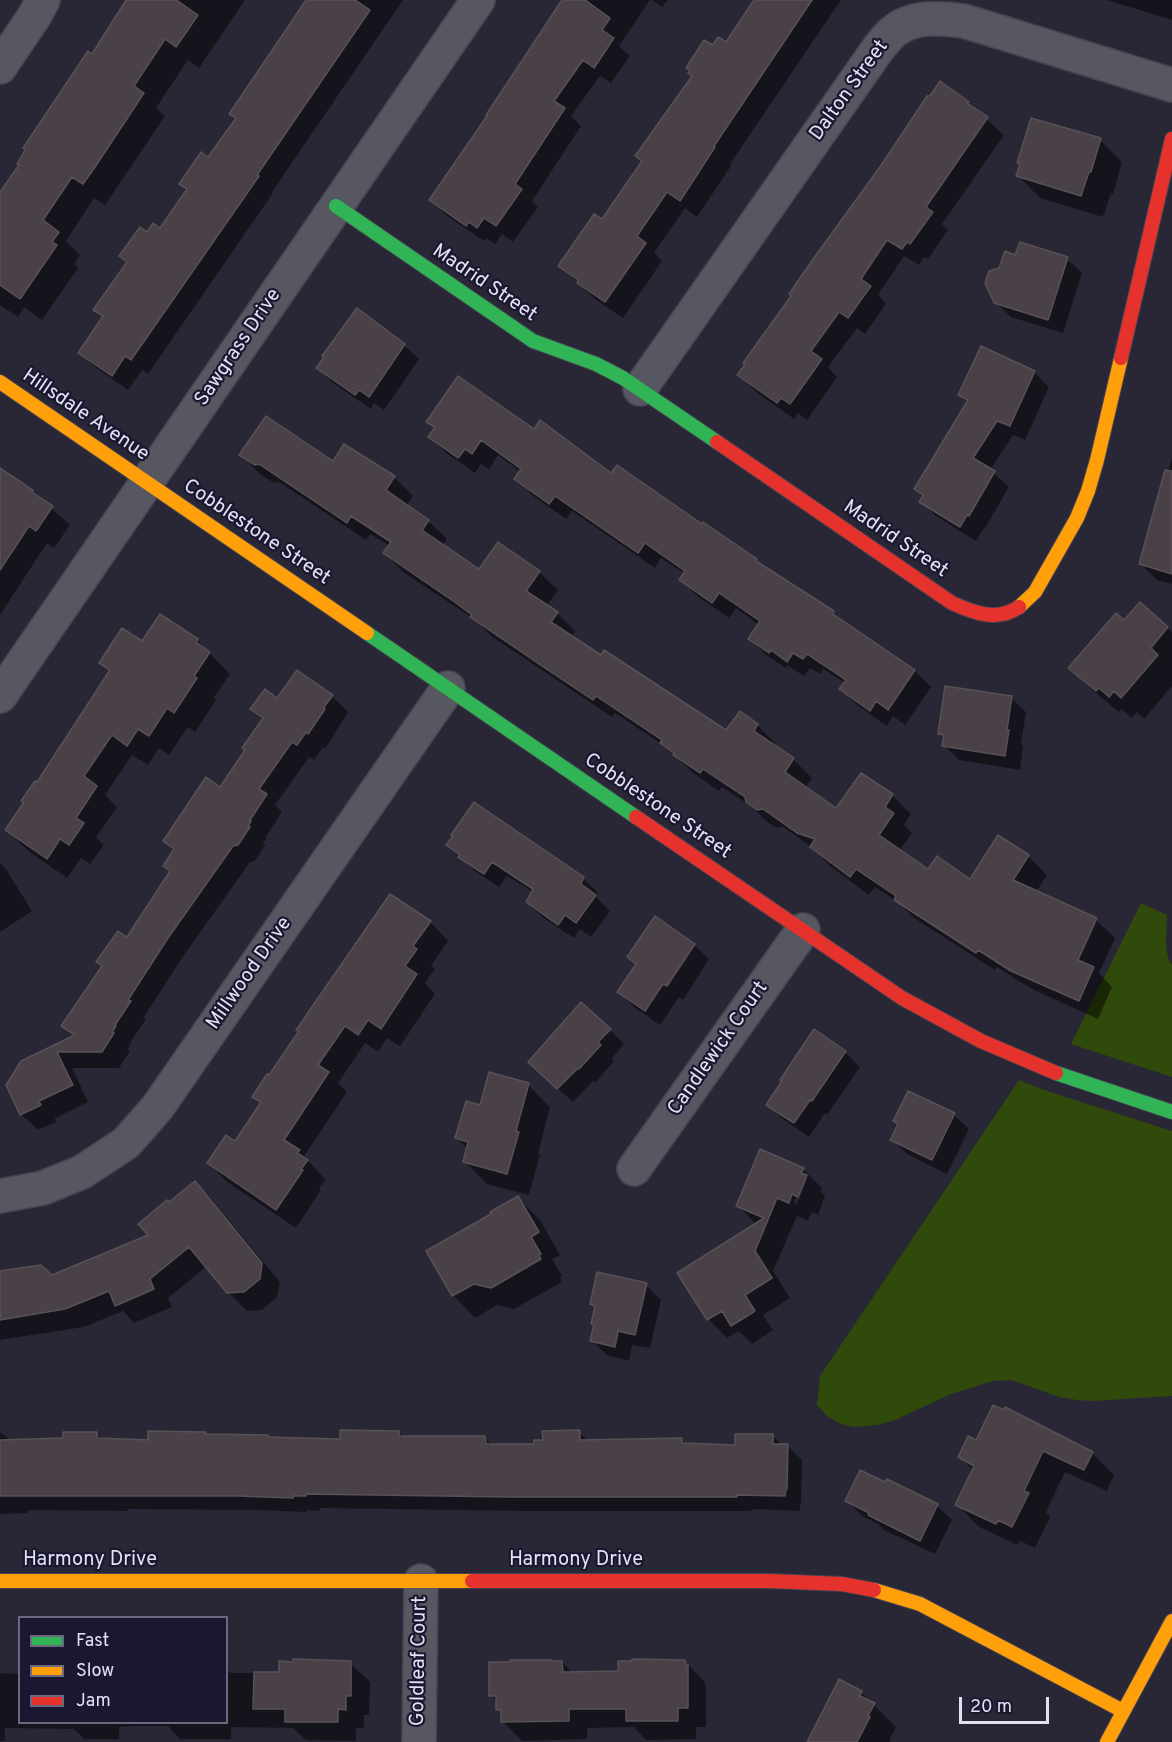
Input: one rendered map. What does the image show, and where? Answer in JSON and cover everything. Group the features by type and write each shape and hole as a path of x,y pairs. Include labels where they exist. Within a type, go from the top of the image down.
{"street":[{"path":"0,67 43,0"},
{"name":"Sawgrass Drive","path":"0,696 478,0"},
{"name":"Dalton Street","path":"640,389 880,46 894,32 907,24 924,19 964,21 1172,85"},
{"name":"Madrid Street","path":"336,206 533,341 596,364 640,389 952,603 980,615 998,616 1015,611 1035,592 1077,518 1088,491 1172,139"},
{"name":"Hillsdale Avenue","path":"0,382 147,482"},
{"name":"Cobblestone Street","path":"147,482 902,998 974,1038 1062,1076 1172,1112"},
{"name":"Millwood Drive","path":"0,1196 43,1188 82,1172 126,1143 143,1125 448,687"},
{"name":"Candlewick Court","path":"634,1169 803,930"},
{"name":"Harmony Drive","path":"0,1581 809,1581 842,1584 868,1588 920,1604 1123,1711"},
{"name":"Goldleaf Court","path":"419,1742 421,1581"},
{"path":"1107,1742 1172,1621"}],"green space":[{"path":"1141,903 1167,915 1166,948 1172,965 1172,1077 1071,1044"},
{"path":"1019,1080 1172,1131 1172,1396 1077,1400 1059,1397 1012,1380 993,1381 951,1394 895,1420 878,1425 853,1427 839,1423 827,1416 817,1405 820,1376"}],"building":[{"path":"126,0 176,0 198,15 176,47 165,39 134,86 144,93 95,167 83,184 72,177 43,220 59,232 52,242 57,245 20,299 0,285 0,192 19,165 17,164 25,150 23,148 88,51 92,54"},
{"path":"306,0 355,0 370,10 257,175 259,176 131,360 125,356 112,376 78,353 103,316 93,310 127,262 119,256 140,227 147,232 153,223 160,228 187,189 179,184 201,152 208,157 236,118 229,114"},
{"path":"562,0 585,0 610,18 602,30 614,38 594,68 583,60 554,101 565,108 515,184 522,189 496,226 484,218 477,228 469,222 466,226 429,200"},
{"path":"754,0 812,0 680,201 667,192 637,236 646,243 605,302 577,283 578,280 558,266 594,214 602,219 642,161 635,156 692,76 688,73 690,70 686,68 704,40 713,45 718,37 726,42"},
{"path":"940,81 988,117 926,207 933,212 910,244 907,242 902,249 887,240 861,279 871,286 848,318 839,312 811,351 822,359 790,404 781,398 777,403 737,375 745,364 743,363 791,296 789,294 811,262 882,164 927,96 930,96"},
{"path":"1031,118 1101,138 1081,196 1016,176 1020,164 1017,163"},
{"path":"1020,242 1068,257 1048,320 994,303 985,283 989,271 999,268 1005,251 1015,255"},
{"path":"357,308 405,344 369,397 359,390 355,395 316,368 324,357 322,356"},
{"path":"981,346 1035,371 1010,426 997,421 973,458 995,471 969,516 967,515 960,527 919,502 923,495 914,489 968,400 958,395"},
{"path":"458,376 534,429 540,420 611,473 617,465 757,559 756,561 834,611 833,614 915,670 888,710 876,701 870,711 839,689 846,680 807,654 803,659 793,653 787,662 771,650 769,653 748,639 760,621 719,593 712,603 679,580 685,571 645,543 638,553 555,496 549,504 514,479 521,469 481,440 472,454 465,449 458,458 428,437 435,427 426,422"},
{"path":"266,416 333,461 344,444 395,476 386,490 429,520 422,530 479,569 498,542 540,571 526,591 558,612 551,622 601,655 604,650 726,730 740,711 758,724 754,731 794,758 785,772 836,808 861,773 893,794 885,807 894,813 879,835 928,869 937,856 970,879 998,835 1029,855 1013,880 1097,918 1078,960 1094,967 1079,1001 1011,971 978,950 976,953 894,900 896,896 856,869 850,877 810,847 815,839 797,833 763,809 757,810 746,802 745,797 703,769 700,773 673,755 674,753 660,743 662,740 596,696 593,700 470,617 472,615 456,603 383,553 391,542 351,516 347,523 259,464 255,465 239,455"},
{"path":"0,468 53,506 36,531 29,526 0,570"},
{"path":"1165,470 1172,471 1172,574 1139,564"},
{"path":"1140,602 1168,627 1151,648 1158,655 1121,698 1114,691 1109,697 1099,688 1096,691 1068,668 1116,613 1124,620"},
{"path":"160,614 198,639 196,642 210,652 194,676 197,678 174,713 167,708 149,736 138,729 127,746 112,735 84,776 97,786 76,818 84,823 69,845 60,839 47,859 5,830 24,802 21,801 35,781 37,782 110,670 99,663 122,628 142,641"},
{"path":"297,670 333,695 324,707 325,709 308,734 306,732 297,745 292,742 259,789 267,794 250,820 248,826 250,827 238,845 233,846 168,938 128,1000 131,1001 115,1025 112,1032 114,1033 102,1052 57,1052 73,1085 39,1101 41,1105 20,1115 6,1085 21,1061 75,1035 61,1026 102,966 96,962 118,931 127,937 170,871 163,866 174,849 163,841 206,777 220,787 245,750 242,748 263,718 250,709 265,689 277,698"},
{"path":"945,686 1012,696 1005,756 942,746 944,735 938,734"},
{"path":"474,802 584,877 581,884 596,895 576,923 565,915 558,925 526,902 533,889 492,862 484,874 458,857 460,855 446,845"},
{"path":"390,894 431,921 413,946 417,949 405,966 417,974 381,1029 368,1020 358,1035 345,1026 318,1065 329,1072 284,1140 300,1150 297,1153 308,1160 276,1210 207,1163 226,1135 235,1141 261,1102 252,1097"},
{"path":"655,916 695,944 667,986 663,984 645,1011 617,992 636,964 627,957"},
{"path":"581,1002 611,1029 598,1042 601,1045 557,1089 528,1062"},
{"path":"814,1029 846,1051 794,1123 766,1105"},
{"path":"489,1072 529,1083 507,1174 463,1162 468,1142 455,1138 466,1101 480,1105"},
{"path":"908,1091 955,1113 932,1160 890,1140 898,1124 893,1121"},
{"path":"760,1149 804,1168 801,1173 807,1175 798,1197 792,1194 789,1203 777,1198 755,1251 772,1278 745,1295 755,1311 731,1326 722,1311 707,1320 677,1273 764,1218 736,1206"},
{"path":"195,1181 262,1263 260,1279 244,1292 227,1293 189,1247 150,1279 154,1289 115,1306 109,1291 65,1309 0,1320 0,1271 41,1265 52,1275 148,1235 138,1224"},
{"path":"518,1196 539,1232 531,1237 541,1254 539,1255 541,1259 491,1288 474,1284 452,1296 426,1251"},
{"path":"597,1272 647,1283 635,1335 618,1331 615,1347 590,1341 595,1306 590,1304"},
{"path":"993,1405 1004,1410 1005,1407 1093,1452 1084,1470 1043,1451 1024,1491 1029,1493 1012,1527 998,1520 996,1524 955,1505 974,1466 958,1457 968,1436 976,1440"},
{"path":"340,1430 399,1431 399,1436 485,1436 486,1444 534,1444 534,1440 543,1440 542,1431 580,1430 580,1440 682,1438 682,1443 735,1445 735,1434 773,1434 773,1444 788,1444 787,1489 785,1496 737,1495 737,1497 306,1494 306,1496 293,1496 293,1498 0,1496 0,1440 63,1438 63,1432 97,1432 97,1438 148,1440 148,1431 340,1439"},
{"path":"860,1470 885,1482 887,1479 938,1504 920,1541 845,1501"},
{"path":"293,1659 351,1661 351,1696 346,1696 346,1710 338,1709 338,1722 285,1722 285,1709 253,1709 254,1672 279,1672 279,1661 293,1662"},
{"path":"632,1659 685,1660 688,1665 688,1708 678,1708 678,1721 626,1721 626,1709 569,1709 569,1721 501,1722 501,1710 496,1710 496,1696 489,1696 489,1662 552,1660 562,1661 563,1672 618,1671 618,1661 632,1661"},
{"path":"839,1679 862,1691 860,1696 875,1703 868,1716 870,1717 857,1742 807,1742"}],"traffic: fast":[{"path":"336,206 533,341 596,364 623,378 717,442"},
{"path":"367,633 636,817"},
{"path":"1056,1073 1172,1112"}],"traffic: slow":[{"path":"1019,607 1035,592 1077,518 1097,460 1121,358"},
{"path":"0,382 367,633"},
{"path":"0,1581 472,1581"},
{"path":"874,1590 920,1604 1123,1711"},
{"path":"1107,1742 1172,1621"}],"traffic: jam":[{"path":"1121,358 1172,139"},
{"path":"717,442 952,603 977,613 994,615 1011,612 1019,607"},
{"path":"636,817 902,998 981,1041 1056,1073"},
{"path":"472,1581 770,1581 842,1584 874,1590"}]}
